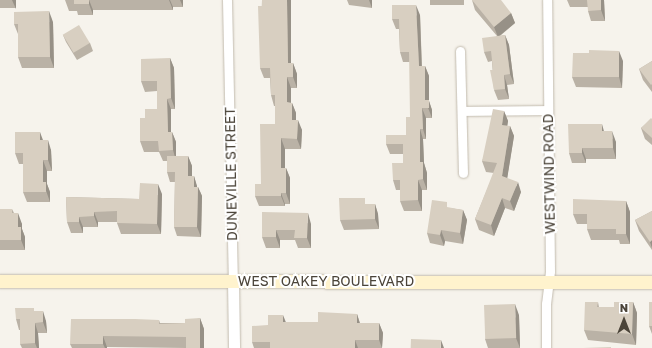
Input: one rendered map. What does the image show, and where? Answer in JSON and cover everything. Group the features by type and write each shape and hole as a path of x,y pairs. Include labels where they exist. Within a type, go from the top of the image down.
{"main road":[{"name":"WEST OAKEY BOULEVARD","path":"0,281 652,282"}],"street":[{"name":"DUNEVILLE STREET","path":"227,0 234,348"},
{"name":"WESTWIND ROAD","path":"546,348 546,304 550,282 547,0"},
{"path":"460,51 463,173"},
{"path":"462,111 548,110"}],"building":[{"path":"74,0 89,0 89,4 74,4"},
{"path":"262,0 287,0 288,63 293,63 293,77 287,77 287,102 292,103 292,120 298,120 297,139 281,138 281,168 286,168 286,193 281,193 281,196 255,196 255,184 261,184 260,124 275,124 275,95 271,95 270,68 260,68 258,6 262,6"},
{"path":"472,0 501,0 511,13 494,27"},
{"path":"587,0 601,0 601,10 588,11"},
{"path":"392,5 416,5 419,66 425,66 425,100 429,100 429,108 422,108 423,129 420,129 420,162 423,162 423,179 418,180 418,200 400,201 400,180 393,180 392,163 403,163 403,144 386,144 386,135 406,135 406,117 410,117 409,52 400,52 399,19 392,19"},
{"path":"49,11 50,57 18,57 18,24 14,24 14,12"},
{"path":"79,25 90,43 74,53 63,35"},
{"path":"505,35 510,74 504,75 505,89 494,90 490,70 493,70 491,51 484,52 482,38"},
{"path":"589,50 619,51 619,77 572,77 573,53 589,53"},
{"path":"170,58 171,98 167,99 168,132 172,132 173,150 159,151 158,141 140,141 140,118 145,118 145,109 157,109 157,81 141,81 141,59"},
{"path":"652,61 652,84 651,85 639,69"},
{"path":"493,109 504,111 502,125 510,126 502,176 518,182 510,201 502,198 491,225 475,219 497,163 482,161"},
{"path":"651,118 652,119 652,138 641,128"},
{"path":"568,124 602,124 602,131 612,131 613,148 582,148 582,153 569,153"},
{"path":"15,132 40,132 40,140 48,140 48,160 43,160 43,182 46,182 46,192 23,192 23,153 15,153"},
{"path":"167,156 188,156 188,176 194,176 194,187 198,187 197,227 174,227 175,172 167,172"},
{"path":"140,183 158,184 157,224 117,223 117,211 94,212 94,216 79,217 79,222 67,222 66,197 139,199"},
{"path":"339,198 365,198 365,204 375,204 375,219 340,220"},
{"path":"573,199 626,201 626,234 616,234 616,229 587,229 587,214 573,214"},
{"path":"432,200 447,202 447,207 463,210 460,233 441,230 440,235 427,233"},
{"path":"0,209 12,209 12,213 18,213 18,227 21,227 21,240 0,240"},
{"path":"652,211 652,240 650,242 635,220"},
{"path":"262,212 308,213 307,238 294,238 295,230 276,230 276,237 262,237"},
{"path":"585,302 598,302 597,307 614,307 614,302 633,302 632,334 584,330"},
{"path":"649,302 652,302 652,326 649,326"},
{"path":"515,304 516,338 485,339 484,305"},
{"path":"15,308 34,308 34,311 43,311 43,322 35,323 35,343 20,344 20,319 16,319"},
{"path":"318,312 357,314 357,323 379,323 379,340 355,340 355,348 270,348 270,342 252,342 252,326 268,325 268,315 283,315 283,322 318,322"},
{"path":"200,318 200,348 186,348 186,337 103,336 103,344 70,344 71,319 159,320 159,324 185,323 185,319"},
{"path":"411,339 441,340 441,348 411,348"},
{"path":"611,347 611,348 583,348"}]}
